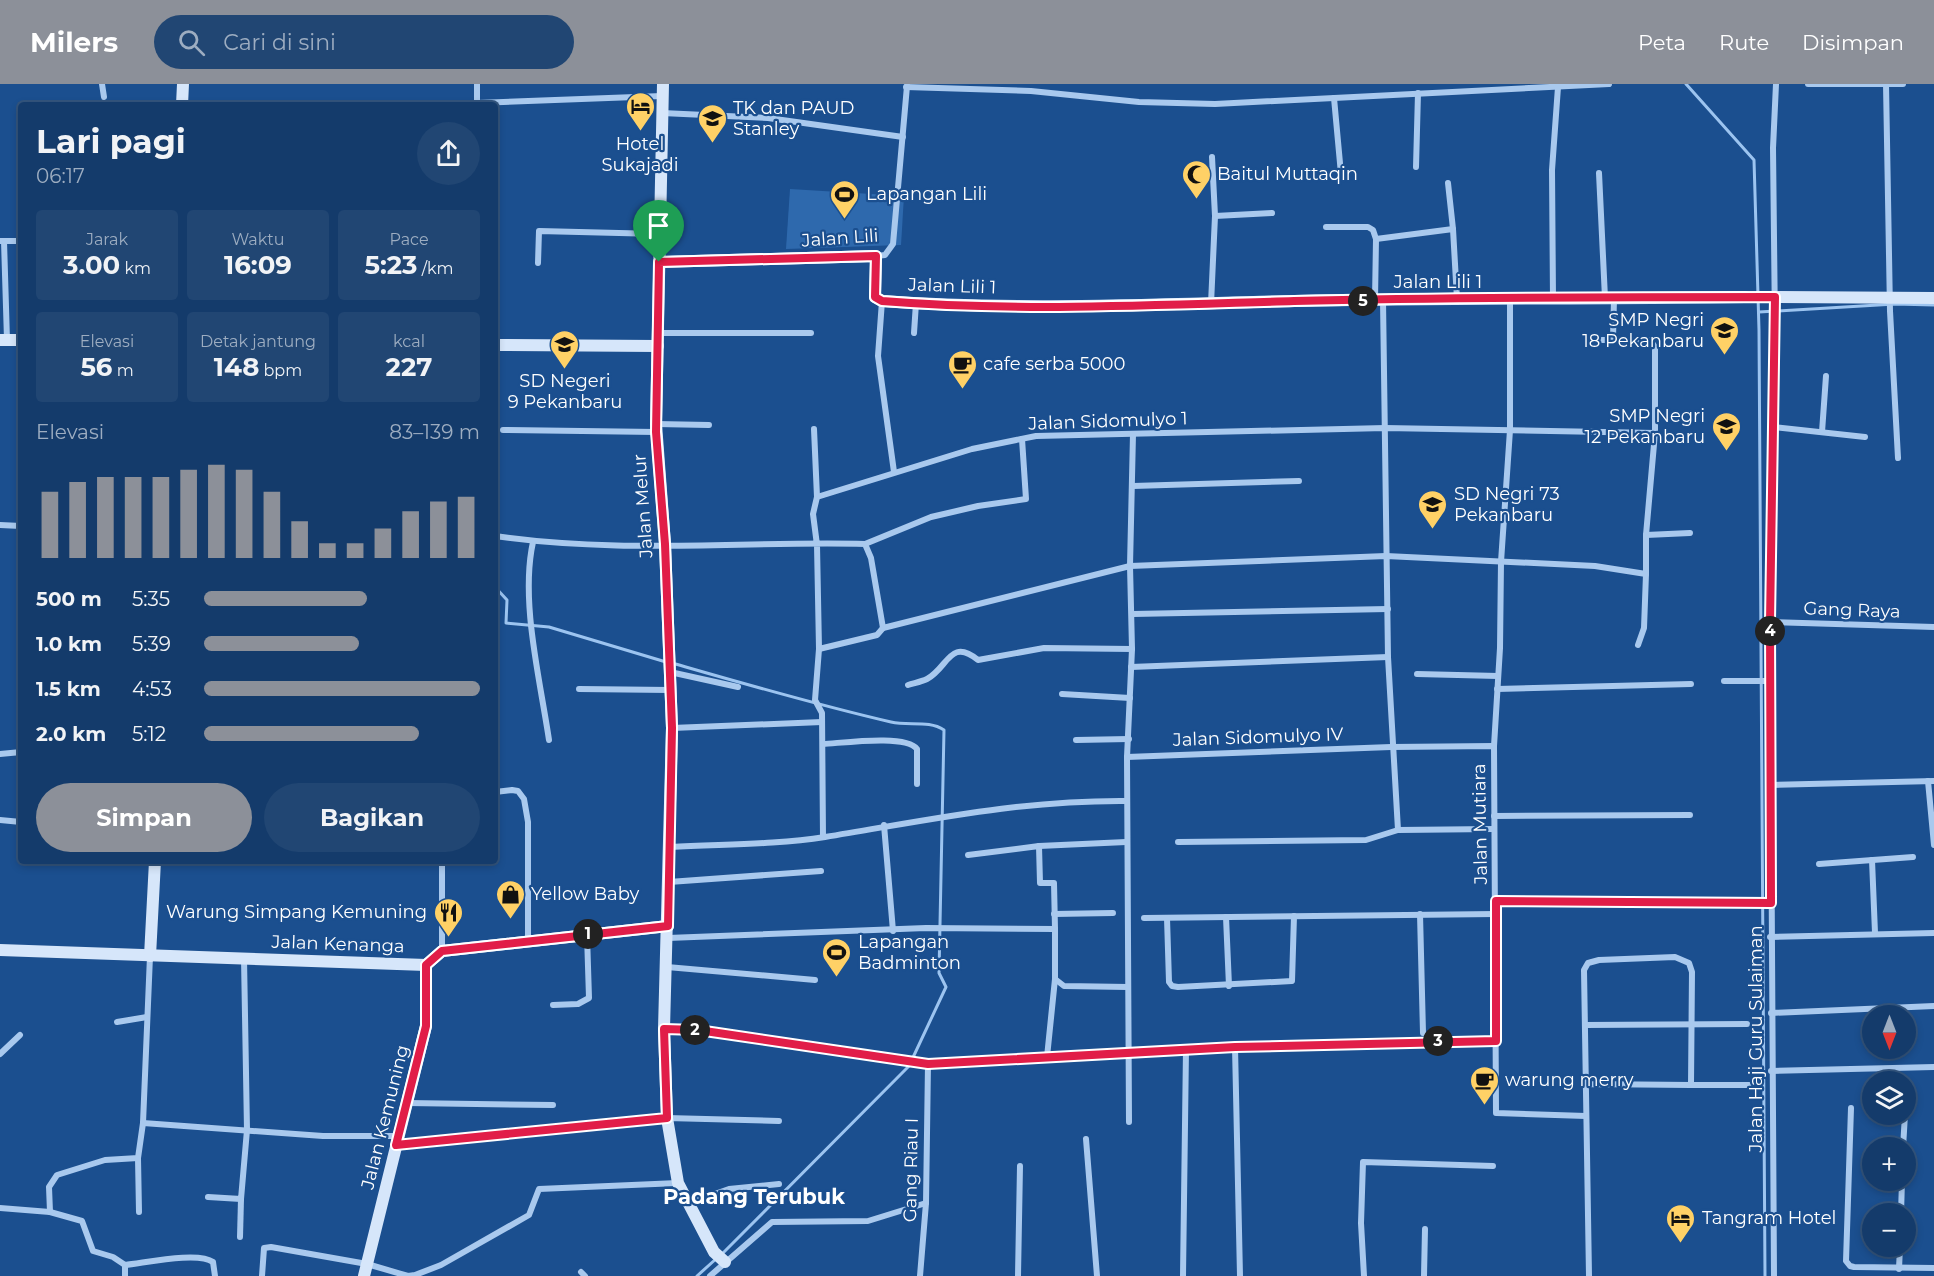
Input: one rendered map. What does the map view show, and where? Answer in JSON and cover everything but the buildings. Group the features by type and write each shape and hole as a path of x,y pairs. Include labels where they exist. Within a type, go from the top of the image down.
{"street":[{"path":"102,84 104,97"},
{"path":"182,102 183,84"},
{"path":"477,84 477,102"},
{"path":"907,86 1031,91 1161,103 1215,104 1502,87 1609,84"},
{"name":"Jalan Haji Guru Sulaiman","path":"1774,1276 1770,937 1770,622 1775,327 1773,148 1776,84"},
{"path":"1808,84 1904,84"},
{"path":"1886,84 1890,311 1898,458"},
{"name":"Jalan Lili","path":"659,262 885,255 893,244 907,86"},
{"path":"1553,299 1552,170 1558,87"},
{"path":"491,102 663,90"},
{"name":"Jalan Melur","path":"663,90 656,428 665,544 672,728 664,1029 667,1118 678,1183 720,1257"},
{"path":"1416,167 1418,93"},
{"path":"1334,98 1341,174"},
{"path":"662,113 768,118 903,137"},
{"path":"1211,305 1215,216 1212,157"},
{"path":"1599,173 1613,338"},
{"path":"1448,183 1457,300"},
{"path":"1215,216 1272,213"},
{"path":"1326,227 1368,227 1373,230 1376,239 1385,428 1391,747 1398,830"},
{"path":"1376,239 1453,229"},
{"path":"538,263 538,233 540,231 659,234"},
{"path":"4,340 2,241 18,241"},
{"name":"Jalan Lili 1","path":"876,256 875,297 882,301 916,303 1211,305 1745,297 1773,300 1934,298"},
{"path":"1494,746 1501,562 1510,430 1510,300"},
{"path":"882,301 878,356 894,472"},
{"path":"914,333 916,303"},
{"path":"498,345 811,333"},
{"path":"1600,340 1613,338 1650,340 1655,347 1655,433 1646,535 1644,628 1638,645"},
{"path":"1822,432 1826,376"},
{"path":"503,430 709,425"},
{"path":"1774,427 1865,437"},
{"name":"Jalan Sidomulyo 1","path":"817,497 972,449 1022,439 1385,428 1655,433"},
{"path":"814,429 817,497 813,514 817,545 819,649 815,700 822,712 823,837"},
{"path":"1129,1122 1126,842 1133,614 1130,566 1133,434"},
{"path":"498,537 533,542 865,544 931,517 978,506 1026,499 1022,439"},
{"path":"1133,486 1299,482"},
{"path":"0,525 18,526"},
{"path":"1646,535 1690,533"},
{"path":"533,542 530,556 529,616 549,740"},
{"path":"865,544 872,558 883,628"},
{"path":"819,649 878,635 883,628 1130,566 1386,556 1595,566 1646,574"},
{"path":"1133,614 1388,609"},
{"name":"Gang Raya","path":"1770,622 1934,627"},
{"path":"908,685 927,679 952,655 961,652 971,653 978,660 1044,648 1132,649"},
{"path":"1131,667 1388,657"},
{"path":"670,669 738,687"},
{"path":"1417,674 1498,676"},
{"path":"1724,681 1771,681"},
{"path":"1497,689 1691,684"},
{"path":"579,689 670,690"},
{"path":"1062,694 1130,698"},
{"path":"672,728 822,722"},
{"path":"1076,740 1129,739"},
{"path":"823,744 909,742 917,748 917,784"},
{"name":"Jalan Mutiara","path":"1391,747 1494,746 1496,1113 1587,1116"},
{"name":"Jalan Sidomulyo IV","path":"1127,757 1391,747"},
{"path":"0,754 18,752"},
{"path":"1770,785 1931,781 1934,844"},
{"path":"498,792 518,791 525,799 528,822 528,940"},
{"path":"670,847 823,837 940,816 1042,803 1127,801"},
{"path":"1494,816 1690,815"},
{"path":"0,820 18,822"},
{"path":"884,825 893,931"},
{"path":"1178,842 1366,840 1398,830 1494,829"},
{"path":"968,855 1039,846 1126,842"},
{"path":"1039,846 1040,883 1054,883 1055,979 1047,1057"},
{"path":"1819,864 1913,857"},
{"path":"1872,860 1875,933"},
{"path":"138,1212 138,1158 143,1123 155,864"},
{"path":"441,864 442,951 587,934 893,931 926,928 1055,929"},
{"path":"669,882 821,871"},
{"path":"1496,901 1771,903"},
{"path":"1054,914 1113,913"},
{"path":"1420,914 1423,1033"},
{"path":"1144,918 1496,914"},
{"path":"1167,918 1169,982 1172,986 1229,986 1292,981 1294,916"},
{"path":"1226,917 1229,986"},
{"path":"1770,937 1934,933"},
{"path":"553,1005 578,1004 589,998 587,934"},
{"name":"Jalan Kenanga","path":"0,950 426,965 442,951"},
{"path":"1589,1276 1584,970 1588,963 1599,960 1676,957 1689,963 1692,972 1691,1085"},
{"path":"240,1237 247,1130 244,958"},
{"name":"Jalan Kemuning","path":"365,1270 426,1026 426,965"},
{"path":"667,967 815,980"},
{"path":"1055,979 1064,986 1128,987"},
{"path":"1771,1013 1934,1006"},
{"path":"117,1022 147,1017"},
{"path":"1585,1025 1747,1024"},
{"path":"664,1029 698,1030 928,1064 1235,1047 1496,1041"},
{"path":"0,1054 20,1035"},
{"path":"1235,1047 1240,1276"},
{"path":"1183,1276 1186,1049"},
{"name":"Gang Riau I","path":"920,1276 926,1203 928,1064"},
{"path":"1771,1071 1934,1067"},
{"path":"1586,1084 1757,1085"},
{"path":"406,1103 553,1105"},
{"path":"1851,1108 1845,1258 1850,1266 1899,1269 1934,1268"},
{"path":"143,1123 397,1140 667,1118 778,1121"},
{"path":"1086,1139 1097,1276"},
{"path":"50,1212 49,1187 57,1175 105,1160 138,1158"},
{"path":"1364,1276 1361,1223 1363,1162 1493,1166"},
{"path":"1018,1276 1020,1166"},
{"path":"262,1276 263,1254 267,1247 365,1270 408,1276 425,1272 529,1215 539,1189 678,1183"},
{"path":"688,1204 729,1189 779,1184"},
{"path":"208,1197 241,1199"},
{"path":"710,1276 720,1257 772,1222 868,1221 926,1203"},
{"path":"0,1208 50,1212 82,1221 93,1251 113,1257 125,1265 194,1257 209,1259 213,1262 215,1276"},
{"path":"1424,1276 1425,1229"},
{"path":"1899,1269 1900,1257"},
{"path":"125,1265 126,1276"},
{"path":"1874,1268 1874,1276"}],"shaded area":[{"name":"Lapangan Lili","path":"790,189 904,196 901,245 786,249"}],"waterway":[{"path":"1686,84 1754,160 1759,330 1765,1276"},
{"path":"1759,312 1895,304 1934,305"},
{"path":"498,590 507,600 506,623 549,627 666,662"},
{"path":"672,663 863,715 898,723 932,725 944,730 939,973 946,987 909,1066 722,1254"},
{"path":"697,1276 717,1258"}],"place":[{"name":"Hotel Sukajadi","path":"640,132"},
{"name":"TK dan PAUD Stanley","path":"712,144"},
{"name":"Baitul Muttaqin","path":"1196,200"},
{"name":"Lapangan Lili","path":"845,220"},
{"name":"SMP Negri 18 Pekanbaru","path":"1725,356"},
{"name":"SD Negeri 9 Pekanbaru","path":"565,370"},
{"name":"cafe serba 5000","path":"962,390"},
{"name":"SMP Negri 12 Pekanbaru","path":"1726,452"},
{"name":"SD Negri 73 Pekanbaru","path":"1433,530"},
{"name":"Yellow Baby","path":"510,920"},
{"name":"Warung Simpang Kemuning","path":"448,938"},
{"name":"Lapangan Badminton","path":"837,978"},
{"name":"warung merry","path":"1484,1106"},
{"name":"Tangram Hotel","path":"1681,1244"}],"district":[{"name":"Padang Terubuk","path":"754,1196"}],"route":[{"path":"876,256 875,297 882,301 969,306 1134,306 1294,301 1775,297 1770,622 1771,903 1496,901 1496,1041 1235,1047 928,1064 698,1030 664,1029 667,1118 503,1132 396,1145 426,1026 426,965 434,957 442,951 668,926 672,728 665,544 656,432 659,262 876,256"}]}
